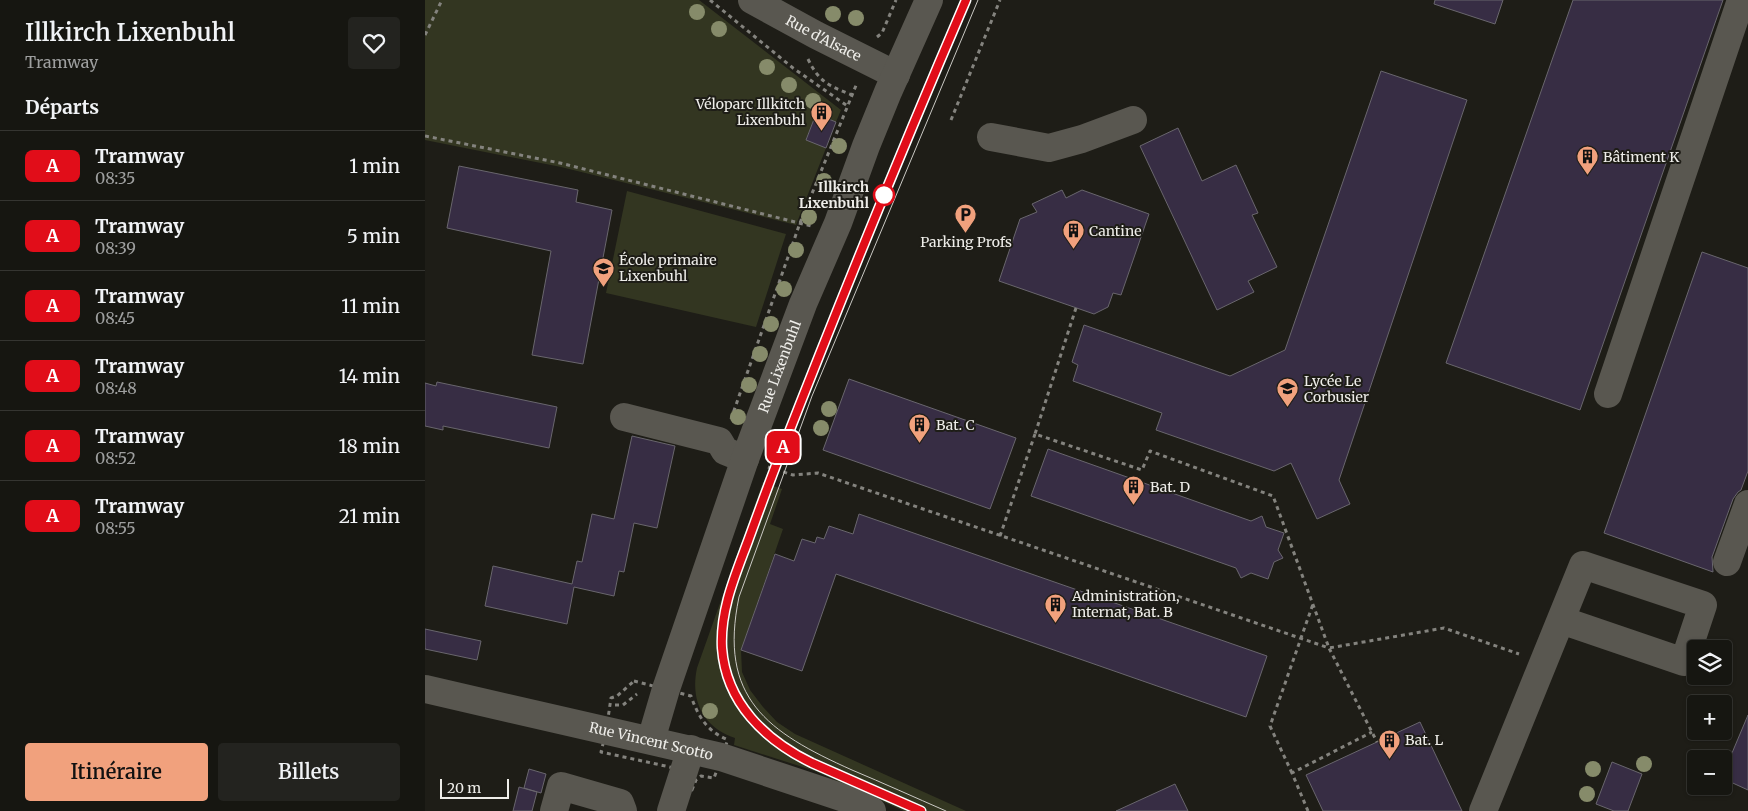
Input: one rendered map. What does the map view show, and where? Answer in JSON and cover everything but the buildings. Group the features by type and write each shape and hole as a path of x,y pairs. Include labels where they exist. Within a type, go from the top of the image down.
{"street":[{"name":"Rue d'Alsace","path":"752,0 896,75"},
{"name":"Rue Lixenbuhl","path":"651,740 666,690 745,459 803,304 834,231 866,146 929,0"},
{"path":"1608,394 1741,0"},
{"path":"991,137 1049,148 1082,139 1133,120"},
{"path":"624,417 719,441 725,451 745,459"},
{"path":"1727,562 1748,504"},
{"path":"1483,811 1583,565 1703,605 1684,662 1561,620"},
{"name":"Rue Vincent Scotto","path":"425,689 721,757 844,798 872,811"},
{"path":"671,811 691,749"},
{"path":"554,811 561,786 620,803 623,811"}],"path":[{"path":"425,35 442,0"},
{"path":"710,0 793,68 849,107"},
{"path":"867,60 874,39 882,33 896,0"},
{"path":"951,120 1000,0"},
{"path":"425,136 559,163 834,231"},
{"path":"1000,536 1076,308"},
{"path":"1035,434 1142,470 1150,451 1273,496 1329,648 1377,742"},
{"path":"745,459 793,475 818,473 1329,648 1444,628 1543,662"},
{"path":"1308,811 1270,726 1313,604"},
{"path":"623,705 640,691"},
{"path":"1292,773 1372,732"}],"green space":[{"path":"425,0 699,0 841,110 836,122 816,114 806,139 826,148 796,225 561,167 425,140"},
{"path":"627,191 786,234 756,327 606,293"},
{"path":"763,482 782,489 770,524 783,529 741,650 742,672 750,690 777,722 795,734 966,811 904,811 815,771 734,745 735,738 715,727 701,711 695,691 697,668"}],"tram line":[{"path":"921,811 812,763 795,754 764,731 751,718 731,686 725,668 722,634 726,605 734,578 782,450 966,0"},
{"name":"A","path":"921,811 812,763 768,736 749,717 737,698 727,676 722,650 722,626 731,588 833,318 966,0"},
{"path":"946,811 822,756 773,725 756,707 743,686 736,661 734,632 739,597 812,396 978,0"}],"place":[{"name":"Véloparc Illkitch Lixenbuhl","path":"821,131"},
{"name":"Bâtiment K","path":"1587,176"},
{"name":"Illkirch Lixenbuhl","path":"884,195"},
{"name":"Parking Profs","path":"966,233"},
{"name":"Cantine","path":"1073,250"},
{"name":"École primaire Lixenbuhl","path":"603,287"},
{"name":"Lycée Le Corbusier","path":"1288,408"},
{"name":"Bat. C","path":"920,444"},
{"name":"Bat. D","path":"1134,506"},
{"name":"Administration, Internat, Bat. B","path":"1056,623"},
{"name":"Bat. L","path":"1389,759"}]}
